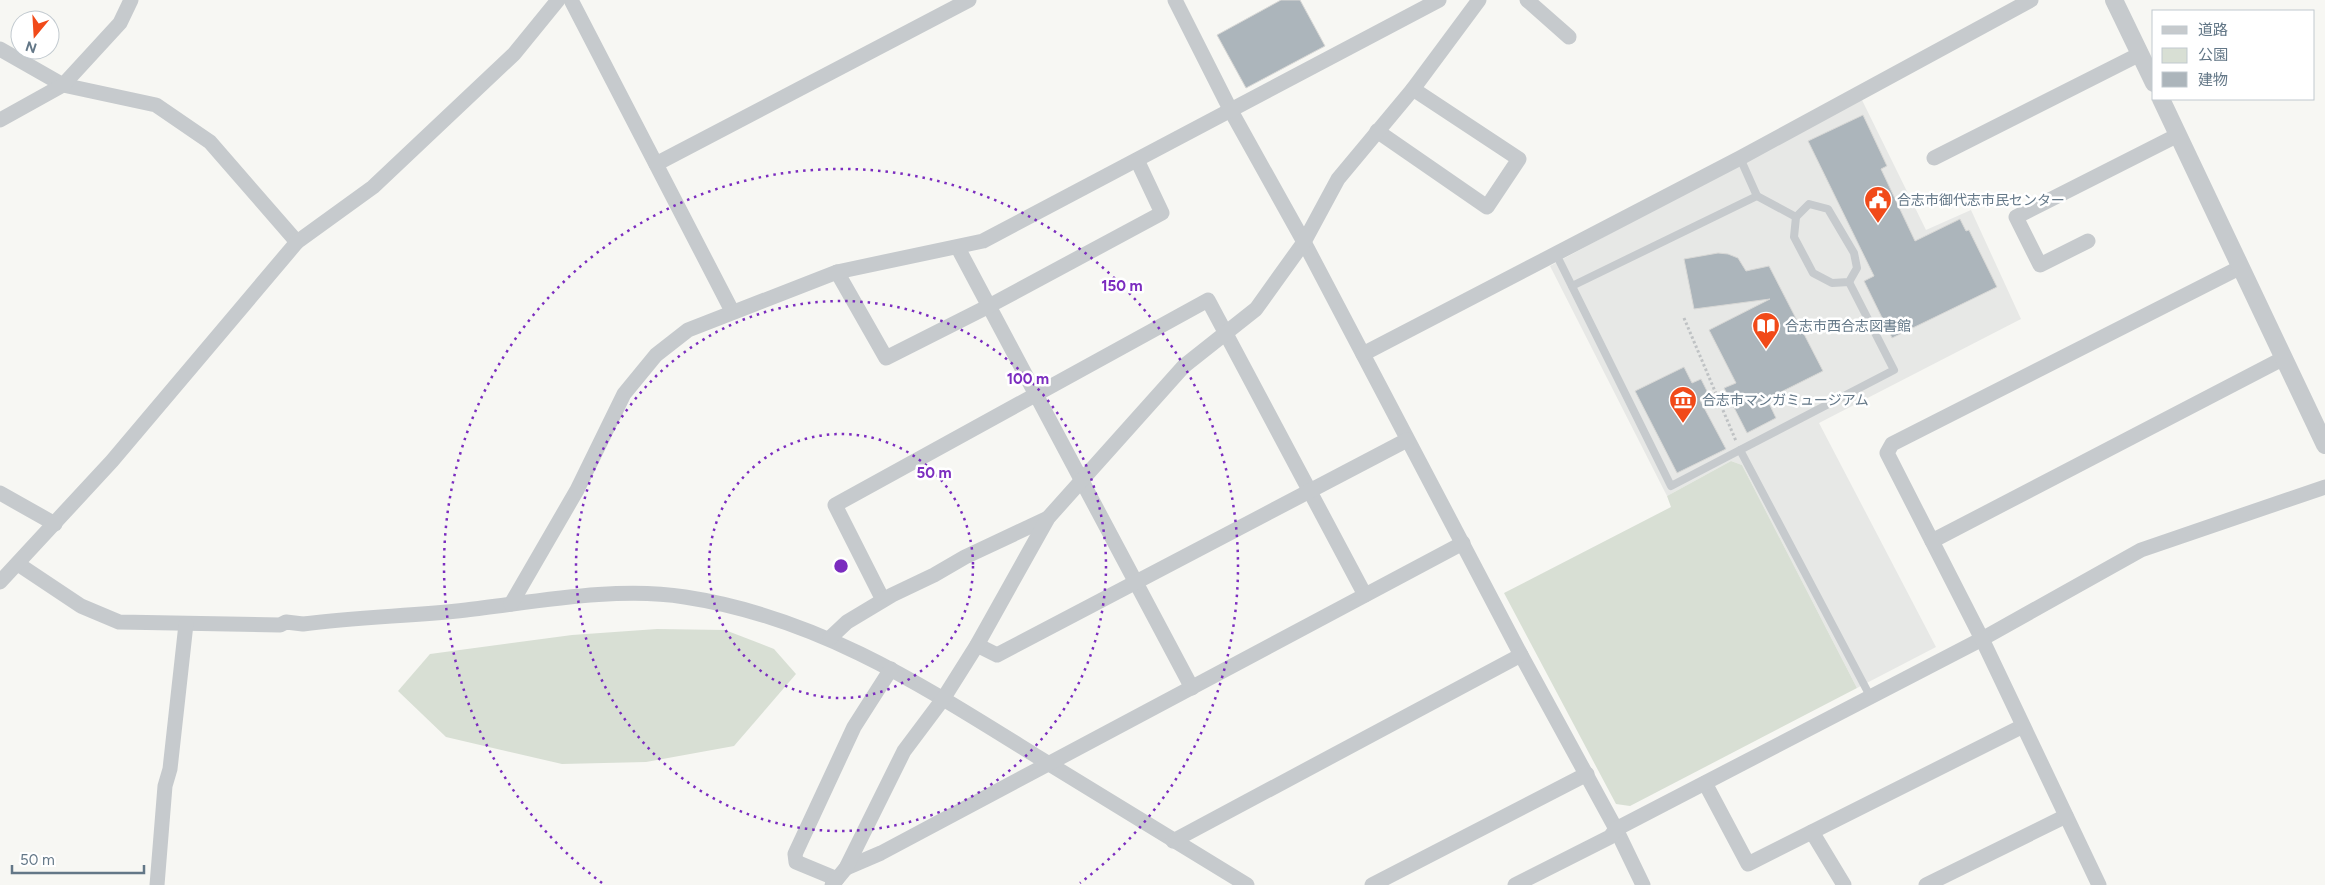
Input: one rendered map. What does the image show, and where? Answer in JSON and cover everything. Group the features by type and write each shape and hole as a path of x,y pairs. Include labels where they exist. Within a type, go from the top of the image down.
{"street":[{"path":"0,120 63,84 120,23 131,0"},
{"path":"0,582 112,461 297,242 373,187 514,54 558,0"},
{"path":"571,0 732,311"},
{"path":"656,164 969,0"},
{"path":"1175,0 1231,111 1304,242 1521,656 1616,829 1643,885"},
{"path":"511,604 577,490 624,394 656,355 688,330 732,311 837,272 958,248 983,241 1439,0"},
{"path":"838,877 904,751 944,698 977,645 1048,518 1184,366 1256,309 1304,242 1338,179 1413,88 1479,0"},
{"path":"1527,0 1569,36"},
{"path":"1363,354 1740,158 2031,0"},
{"path":"2114,0 2152,79"},
{"path":"0,48 63,84 156,105 210,142 297,242"},
{"path":"1934,158 2140,54"},
{"path":"1377,132 1487,207 1519,159 1413,88"},
{"path":"2161,100 2325,445"},
{"path":"2088,241 2040,265 2016,217 2178,135"},
{"path":"837,272 886,358 989,306 1162,213 1137,160"},
{"path":"958,248 1192,688"},
{"path":"2099,885 1982,638 1887,454 1892,444 2241,267"},
{"path":"883,600 835,505 1208,300 1365,595"},
{"path":"1932,541 2284,358"},
{"path":"977,645 997,655 1407,440"},
{"path":"1515,885 1610,836 1616,829 1982,638 2141,550 2325,487"},
{"path":"0,493 55,524"},
{"path":"830,638 847,622 883,600 934,575 965,557 1048,518"},
{"path":"891,669 854,727 794,854 796,862 838,877 1463,543"},
{"path":"18,564 80,606 119,622 280,625 286,622 303,624 647,593 684,596 725,604 830,638 891,669 944,698 1173,841 1230,881 1247,885"},
{"path":"157,885 165,786 170,769 186,624"},
{"path":"1173,841 1521,656"},
{"path":"1705,782 1748,864 2023,726"},
{"path":"1372,885 1587,774"},
{"path":"1926,885 2066,816"},
{"path":"1812,832 1844,885"}],"lane":[{"path":"1740,158 1757,196 1796,217"},
{"path":"1572,286 1757,196"},
{"path":"1809,204 1828,209 1854,253 1857,268 1849,282 1832,283 1813,273 1794,236 1796,217 1809,204"},
{"path":"1556,254 1671,486 1894,370 1849,282"},
{"path":"1740,450 1870,696"}],"path":[{"path":"1684,318 1740,450"}],"shaded area":[{"path":"1861,98 1926,230 1971,210 2021,319 1819,423 1936,647 1857,688 1742,465 1731,461 1667,496 1550,266"}],"green space":[{"path":"1731,461 1742,465 1857,688 1630,806 1616,804 1504,593 1671,507 1667,496"},
{"path":"657,629 725,630 774,649 796,674 734,746 646,762 562,764 446,737 398,691 430,654 572,635"}],"building":[{"path":"1281,0 1300,0 1325,46 1246,88 1217,35"},
{"name":"合志市御代志市民センター","path":"1863,115 1887,166 1881,169 1915,241 1960,219 1966,231 1969,230 1997,287 1892,338 1864,281 1874,276 1808,141"},
{"name":"合志市西合志図書館","path":"1718,253 1738,258 1746,271 1769,266 1823,371 1767,399 1776,418 1747,433 1724,388 1736,383 1709,330 1770,299 1694,309 1684,259"},
{"name":"合志市マンガミュージアム","path":"1684,367 1692,383 1701,379 1709,395 1700,400 1726,449 1677,473 1635,391"}],"place":[{"name":"合志市御代志市民センター","path":"1878,224"},
{"name":"合志市西合志図書館","path":"1766,350"},
{"name":"合志市マンガミュージアム","path":"1683,424"}]}
